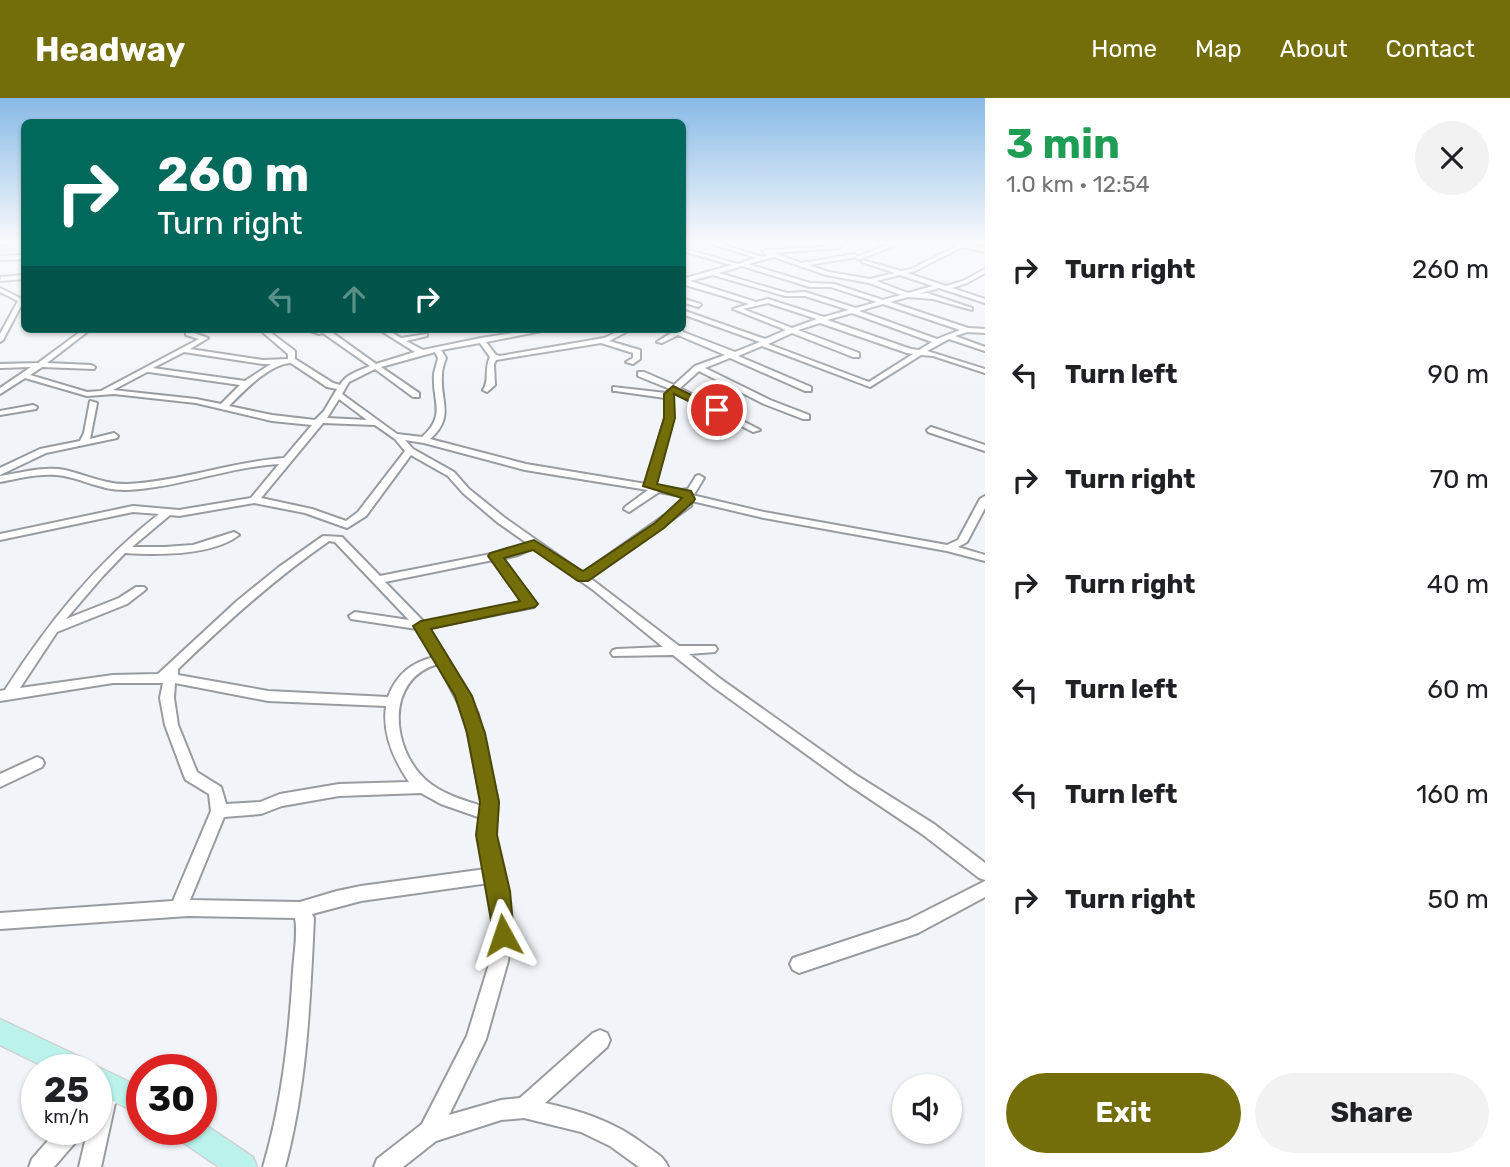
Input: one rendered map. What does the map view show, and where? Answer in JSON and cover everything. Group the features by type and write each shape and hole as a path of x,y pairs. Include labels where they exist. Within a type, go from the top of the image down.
{"main road":[{"path":"0,1032 46,1054"},
{"path":"211,1145 243,1167"}],"street":[{"path":"721,293 754,303"},
{"path":"781,293 805,294 936,341"},
{"path":"855,293 967,330 985,331"},
{"path":"901,293 932,297"},
{"path":"629,509 654,487 669,418 671,392 698,368 793,330 915,293"},
{"path":"920,293 970,309"},
{"path":"961,293 985,301"},
{"path":"0,340 21,299"},
{"path":"686,301 698,305"},
{"path":"856,355 736,309 754,303 771,302 922,353 943,356 985,371"},
{"path":"686,313 870,385 922,353 936,341 967,330"},
{"path":"0,317 12,316"},
{"path":"686,327 707,320"},
{"path":"75,338 76,333"},
{"path":"0,392 82,333"},
{"path":"105,391 205,338 190,333"},
{"path":"267,333 292,353 292,361"},
{"path":"332,333 416,395"},
{"path":"388,333 442,358 438,372 443,411 436,428 424,440"},
{"path":"401,340 422,333"},
{"path":"425,333 430,351"},
{"path":"254,500 355,375 376,366 430,351 524,333"},
{"path":"494,357 525,355 602,341 620,333"},
{"path":"660,342 674,333"},
{"path":"684,333 808,389"},
{"path":"948,336 985,349"},
{"path":"481,340 494,357"},
{"path":"602,341 637,352 636,359 630,362"},
{"path":"184,350 263,362 292,361 330,385 398,437 410,451 451,474 466,491 739,699 928,829 985,873"},
{"path":"487,390 491,385 490,364 494,357"},
{"path":"223,407 246,384 280,361"},
{"path":"0,366 91,367"},
{"path":"698,368 767,402 806,417"},
{"path":"148,370 246,384"},
{"path":"641,374 671,392 756,430"},
{"path":"25,376 87,394 105,391 196,401 271,418 377,423"},
{"path":"616,389 671,392"},
{"path":"85,441 93,403"},
{"path":"0,413 33,407"},
{"path":"931,430 985,448"},
{"path":"0,472 43,451 114,436"},
{"path":"398,437 424,440 525,467 654,487 764,515 948,548 985,558"},
{"path":"0,537 133,509 148,508 167,513 254,500 308,511 347,525 362,513 410,451"},
{"path":"0,479 56,472 109,486 124,487 201,476 237,464 285,461"},
{"path":"583,578 687,503 688,495 699,478"},
{"path":"948,548 962,542 985,499"},
{"path":"5,695 83,588 122,550 167,513"},
{"path":"122,550 162,552 192,549 234,535"},
{"path":"178,909 219,811 216,790 191,776 167,709 166,678 180,660 238,606 292,561 327,538 338,539 421,626 442,659 471,714 484,769 489,814 486,835 503,935 499,961 476,1039 430,1132"},
{"path":"378,580 514,552 534,544"},
{"path":"355,616 421,626 530,604 495,556"},
{"path":"53,629 123,601 140,589"},
{"path":"617,653 711,649"},
{"path":"442,659 412,670 393,702 390,721 392,735 412,774 424,787 466,807 489,814"},
{"path":"5,695 113,680 166,678 268,696 393,702"},
{"path":"0,781 37,763"},
{"path":"219,811 261,808 280,800 339,790 424,787"},
{"path":"0,921 92,912 243,906 300,910 339,897 382,890 441,886 494,875"},
{"path":"799,964 912,927 985,889"},
{"path":"274,1167 291,1100 299,1034 305,918 300,910"},
{"path":"524,1108 600,1040"},
{"path":"385,1167 430,1132 501,1110 524,1108 582,1122 618,1138 657,1167"},
{"path":"40,1167 59,1145"},
{"path":"90,1167 93,1145"}],"route":[{"path":"503,935 499,891 486,835 489,802 471,714 449,671 421,626 530,604 495,556 534,544 583,578 660,525 689,499 687,493 650,486 671,410 669,394 673,389 680,391 717,410"}]}
